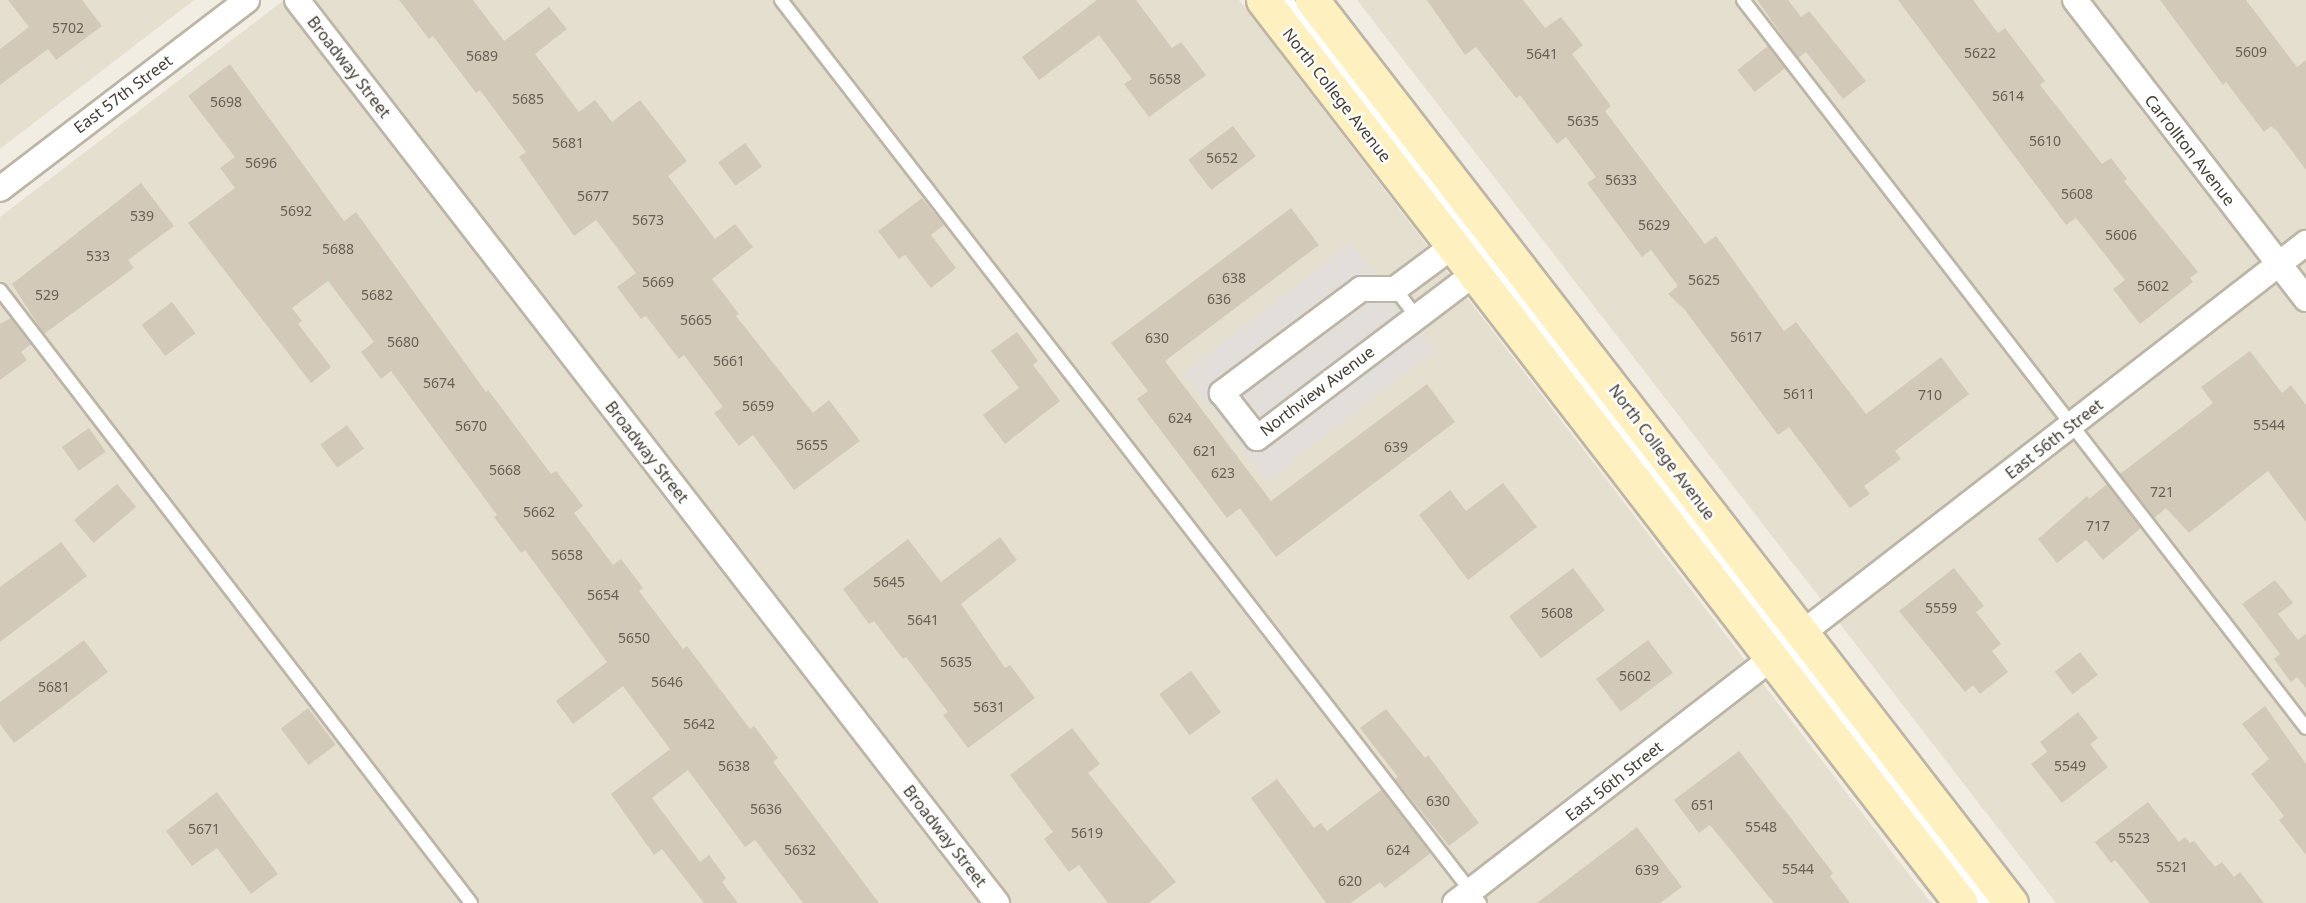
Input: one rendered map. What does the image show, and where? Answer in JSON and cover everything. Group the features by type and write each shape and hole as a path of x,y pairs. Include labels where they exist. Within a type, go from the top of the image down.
{"main road":[{"name":"North College Avenue","path":"1263,0 1961,903"},
{"name":"North College Avenue","path":"1312,0 1495,232 1801,634 2011,903"}],"street":[{"name":"East 57th Street","path":"0,189 246,0"},
{"name":"Broadway Street","path":"297,0 997,903"},
{"name":"Carrollton Avenue","path":"2075,0 2306,299"},
{"name":"East 56th Street","path":"1801,634 2306,243"},
{"path":"1395,289 1453,246"},
{"name":"Northview Avenue","path":"1395,289 1360,289 1222,393 1257,438 1474,274"},
{"name":"East 56th Street","path":"1468,899 1772,658"}],"lane":[{"path":"781,0 1468,899"},
{"name":"North College Avenue","path":"1287,0 1984,903"},
{"path":"1743,0 2306,728"},
{"path":"1395,289 1417,317"},
{"path":"0,290 471,903"}],"shaded area":[{"path":"0,0 194,0 0,149"},
{"path":"284,0 1239,0 1931,903 0,903 0,217"},
{"path":"1357,0 2306,0 2306,903 2056,903"},
{"path":"1351,243 1435,350 1268,481 1184,374"}],"building":[{"path":"8,0 82,0 102,26 56,60 48,49 0,85 0,49 29,27"},
{"path":"399,0 473,0 504,41 549,7 567,29 535,54 579,112 595,100 612,122 640,100 687,161 668,176 715,239 735,224 753,247 712,279 739,314 736,316 813,413 829,400 860,441 794,490 753,435 739,446 714,413 723,407 684,355 679,359 646,316 641,319 617,287 636,273 596,220 574,236 519,157 526,152 480,90 476,93 433,36 429,39"},
{"path":"1097,0 1136,0 1172,48 1181,42 1206,75 1149,117 1124,84 1132,79 1099,35 1039,80 1022,57"},
{"path":"1427,0 1523,0 1545,28 1561,17 1583,45 1572,54 1611,106 1605,111 1705,244 1716,236 1784,331 1796,322 1866,414 1941,357 1969,394 1895,451 1901,459 1864,486 1870,494 1850,508 1789,427 1778,435 1685,310 1668,294 1678,286 1651,250 1642,257 1587,183 1596,177 1566,137 1557,144 1520,95 1516,98 1476,47 1465,55"},
{"path":"1757,0 1788,0 1801,17 1809,11 1866,81 1843,99 1806,52 1798,58"},
{"path":"1898,0 1973,0 1998,33 2005,28 2045,81 2040,85 2102,164 2111,158 2127,179 2124,181 2198,272 2190,278 2193,282 2140,324 2113,289 2125,280 2076,218 2066,225"},
{"path":"2160,0 2246,0 2297,67 2306,60 2306,170 2277,131 2271,126 2264,132 2226,82 2223,85"},
{"path":"1768,46 1785,68 1755,92 1737,70"},
{"path":"230,64 344,221 356,212 486,392 488,390 551,474 556,471 583,506 574,513 613,565 621,559 643,588 639,591 683,649 687,646 750,729 754,726 778,758 773,762 879,903 803,903 755,840 745,847 688,770 652,798 700,862 709,855 726,878 722,882 738,903 704,903 662,849 654,855 611,794 670,749 623,686 573,724 556,701 607,662 525,550 521,553 494,517 497,515 391,371 381,379 361,352 374,342 328,281 292,308 302,321 298,324 331,367 311,383 188,223 235,188 220,168 235,157 188,96"},
{"path":"1233,126 1256,156 1211,190 1188,160"},
{"path":"745,143 762,166 735,186 718,162"},
{"path":"141,183 174,226 128,260 134,268 44,334 12,284"},
{"path":"922,198 944,225 931,235 956,268 931,288 905,255 899,259 878,231"},
{"path":"1291,208 1319,245 1165,361 1271,501 1427,384 1455,422 1276,557 1240,508 1227,518 1137,399 1148,391 1111,343"},
{"path":"172,302 195,333 165,356 142,325"},
{"path":"11,318 31,344 21,352 27,360 0,380 0,324"},
{"path":"1017,332 1038,361 1033,365 1060,401 1005,444 983,415 1019,388 991,351"},
{"path":"2250,351 2282,393 2291,385 2306,405 2306,522 2268,471 2189,533 2166,508 2154,518 2120,474 2213,403 2201,387"},
{"path":"347,425 364,448 337,468 320,444"},
{"path":"89,428 106,452 79,471 62,447"},
{"path":"1503,483 1537,527 1468,580 1419,515 1450,490 1466,511"},
{"path":"117,484 136,507 93,543 74,520"},
{"path":"2107,484 2141,528 2103,560 2086,540 2057,563 2038,539 2087,496 2089,499"},
{"path":"1000,537 1017,560 961,604 1005,668 1010,665 1035,698 968,748 943,715 948,712 906,657 903,659 874,621 869,624 843,589 908,539 941,582"},
{"path":"61,542 87,576 0,642 0,587"},
{"path":"1573,568 1605,610 1541,658 1509,616"},
{"path":"1954,568 1984,606 1976,612 2001,644 1992,651 2008,672 1980,694 1973,685 1965,692 1899,611"},
{"path":"2275,580 2293,603 2278,614 2298,640 2306,634 2306,688 2297,677 2291,682 2274,659 2280,654 2242,604"},
{"path":"84,640 108,672 14,743 0,724 0,702"},
{"path":"1648,640 1673,673 1621,712 1596,679"},
{"path":"2080,652 2098,675 2073,695 2055,672"},
{"path":"1191,671 1221,712 1189,735 1159,694"},
{"path":"2265,706 2306,764 2306,855 2279,820 2284,816 2251,774 2269,759 2242,724"},
{"path":"308,708 336,745 309,765 281,728"},
{"path":"1386,709 1425,758 1428,755 1479,823 1449,846 1395,779 1398,777 1360,728"},
{"path":"2078,712 2098,738 2090,744 2108,767 2062,803 2031,764 2047,752 2040,742"},
{"path":"1072,728 1100,764 1088,773 1176,882 1149,903 1108,903 1079,865 1069,872 1044,839 1053,832 1010,775"},
{"path":"1739,751 1833,873 1830,876 1850,903 1774,903 1710,825 1699,833 1674,800"},
{"path":"1277,779 1314,828 1321,823 1327,831 1382,789 1431,853 1385,888 1380,882 1351,903 1326,903 1251,798"},
{"path":"217,792 278,874 251,894 217,848 192,866 166,831"},
{"path":"2148,802 2179,842 2185,837 2190,843 2194,841 2215,867 2222,862 2234,877 2240,872 2264,903 2150,903 2115,860 2111,863 2095,842"},
{"path":"1637,827 1682,887 1660,903 1537,903"}]}
